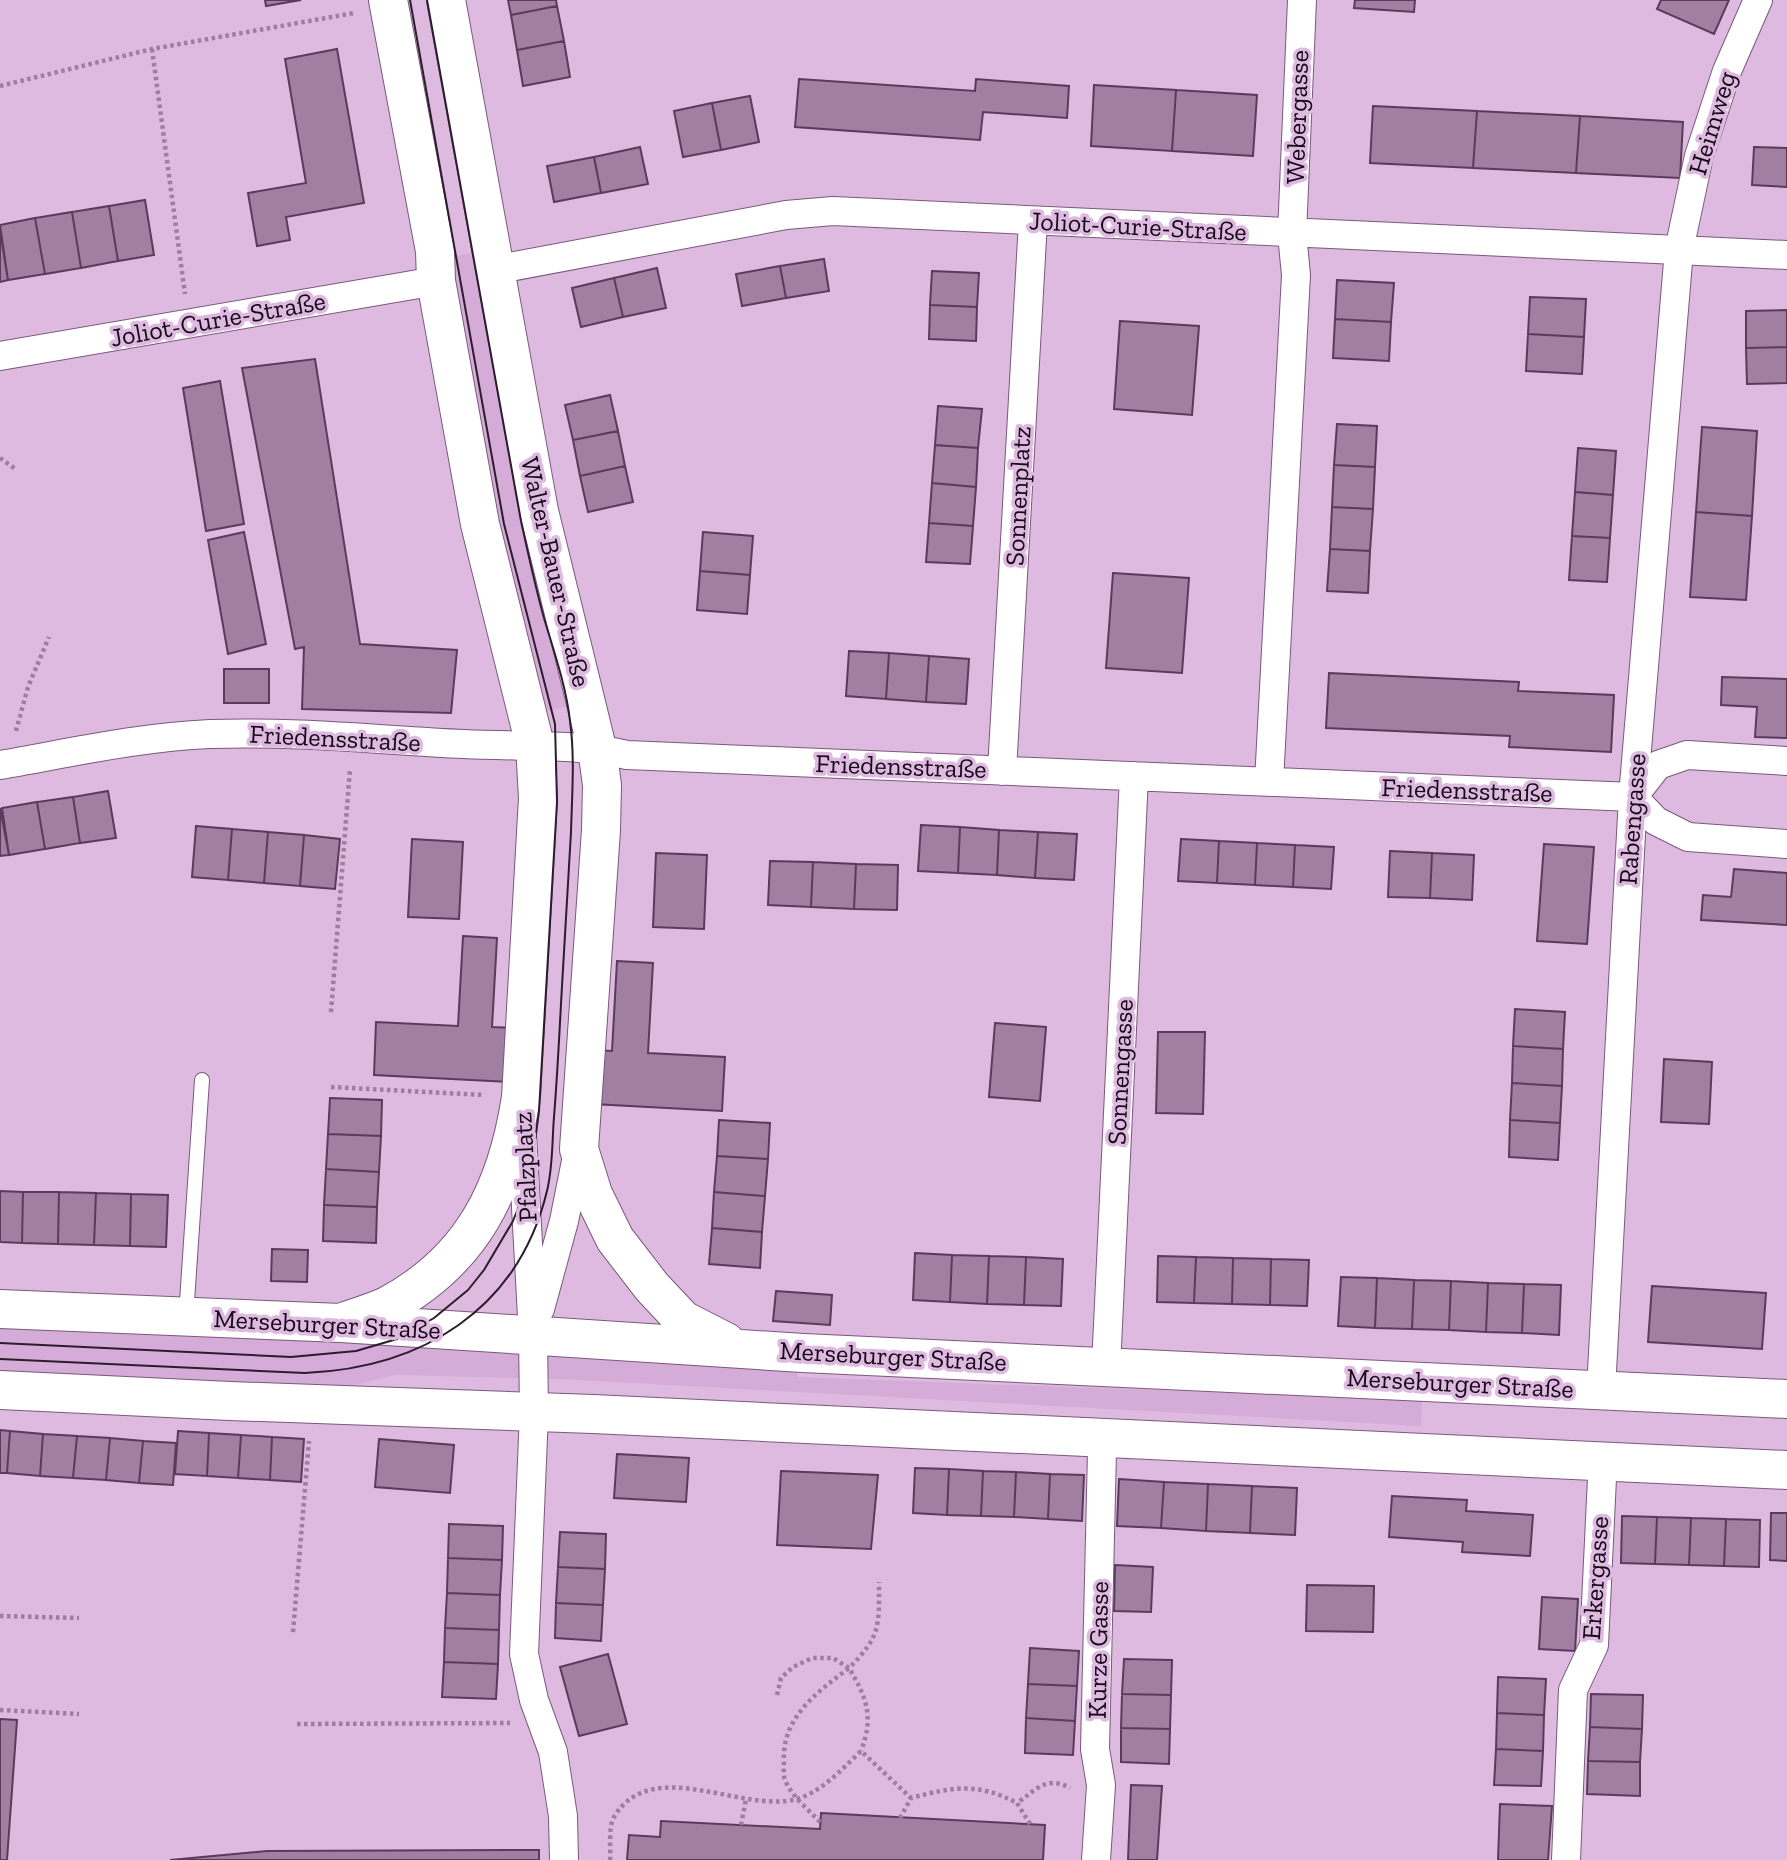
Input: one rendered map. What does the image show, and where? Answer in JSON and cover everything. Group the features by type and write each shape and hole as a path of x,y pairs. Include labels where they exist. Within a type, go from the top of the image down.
{"street":[{"name":"Walter-Bauer-Straße","path":"446,0 539,512 597,748 602,785 579,1149"},
{"name":"Webergasse","path":"1292,234 1301,0"},
{"name":"Heimweg","path":"1679,250 1699,156 1727,71 1758,0"},
{"path":"389,3 435,251 436,281 481,524 535,745 538,798 521,1097"},
{"name":"Joliot-Curie-Straße","path":"494,270 786,215 833,211 1787,255"},
{"name":"Sonnenplatz","path":"1002,771 1033,221"},
{"path":"1269,782 1296,275 1292,234"},
{"name":"Rabengasse","path":"1601,1390 1633,797 1679,250"},
{"name":"Joliot-Curie-Straße","path":"0,356 436,281"},
{"name":"Friedensstraße","path":"0,765 150,740 207,734 248,734 597,748 627,755 1633,797"},
{"path":"1787,761 1687,755 1658,765 1633,797 1656,821 1688,837 1787,844"},
{"name":"Sonnengasse","path":"1106,1367 1134,776"},
{"name":"Pfalzplatz","path":"341,1323 386,1306 424,1282 450,1260 474,1233 503,1175 515,1138 521,1097"},
{"name":"Pfalzplatz","path":"521,1097 533,1335 534,1413 524,1654 534,1700 552,1752 557,1777 563,1816 564,1860"},
{"name":"Pfalzplatz","path":"533,1335 564,1221 579,1149"},
{"name":"Pfalzplatz","path":"579,1149 593,1194 615,1239 652,1287 683,1320 737,1347"},
{"name":"Merseburger Straße","path":"0,1309 341,1323 803,1353 1787,1399"},
{"path":"0,1390 620,1415 1787,1470"},
{"name":"Kurze Gasse","path":"1096,1860 1101,1785 1095,1748 1102,1451 1105,1439"},
{"name":"Erkergasse","path":"1566,1860 1573,1690 1594,1645 1602,1478 1606,1462"}],"lane":[{"path":"186,1317 202,1080"}],"path":[{"path":"0,86 152,49 389,3"},
{"path":"152,49 189,324"},
{"path":"0,458 17,470"},
{"path":"14,739 28,687 49,637"},
{"path":"331,1012 352,738"},
{"path":"331,1087 521,1097"},
{"path":"293,1632 312,1403"},
{"path":"820,1822 797,1799 784,1778 783,1750 793,1719 810,1698 864,1653 877,1633 879,1582"},
{"path":"0,1615 79,1618"},
{"path":"610,1860 612,1819 630,1800 654,1790 679,1787 765,1801 797,1799 828,1783 861,1751 867,1735 868,1712 862,1690 849,1668 833,1658 812,1658 793,1667 781,1678 777,1695"},
{"path":"0,1710 79,1714"},
{"path":"297,1724 542,1722"},
{"path":"861,1751 911,1798"},
{"path":"1017,1802 1049,1781 1059,1782 1077,1792"},
{"path":"900,1818 911,1798 972,1788 996,1792 1017,1802 1030,1824"},
{"path":"741,1825 746,1799"}],"shaded area":[{"path":"482,251 578,704 539,713 499,547 446,258"},
{"path":"0,1324 797,1363 797,1377 1422,1400 1421,1426 560,1379 395,1375 338,1389 0,1372"}],"building":[{"path":"265,0 301,0 266,6"},
{"path":"508,0 556,0 557,6 511,15"},
{"path":"1355,0 1415,0 1414,12 1354,8"},
{"path":"1661,0 1729,0 1714,34 1657,9"},
{"path":"557,6 564,41 517,50 511,15"},
{"path":"564,41 570,77 523,86 517,50"},
{"path":"337,49 364,203 286,217 290,240 257,246 248,193 306,183 285,59"},
{"path":"799,79 975,91 976,79 1069,86 1067,118 983,112 980,140 795,127"},
{"path":"1094,85 1176,90 1172,151 1091,146"},
{"path":"1176,90 1257,95 1253,156 1172,151"},
{"path":"750,96 759,142 721,150 712,103"},
{"path":"712,103 721,150 683,157 674,111"},
{"path":"1373,106 1477,111 1473,168 1370,163"},
{"path":"1477,111 1580,116 1576,173 1473,168"},
{"path":"1580,116 1683,122 1680,178 1576,173"},
{"path":"640,147 648,184 601,193 594,157"},
{"path":"1754,147 1787,148 1787,187 1752,185"},
{"path":"594,157 601,193 554,202 547,166"},
{"path":"145,200 154,255 118,261 109,206"},
{"path":"109,206 118,261 81,268 72,212"},
{"path":"72,212 81,268 45,274 35,218"},
{"path":"35,218 45,274 8,280 0,225"},
{"path":"0,231 8,280 0,282"},
{"path":"824,259 829,291 786,298 780,266"},
{"path":"780,266 786,298 742,306 736,274"},
{"path":"657,268 666,308 623,317 614,278"},
{"path":"932,271 979,273 977,307 930,305"},
{"path":"614,278 623,317 581,327 572,288"},
{"path":"1337,280 1394,283 1391,322 1335,319"},
{"path":"1530,297 1586,299 1584,337 1528,334"},
{"path":"930,305 977,307 976,341 929,339"},
{"path":"1787,310 1787,347 1746,348 1746,311"},
{"path":"1335,319 1391,322 1389,361 1333,358"},
{"path":"1120,321 1199,326 1192,415 1114,409"},
{"path":"1528,334 1584,337 1582,374 1526,371"},
{"path":"1787,347 1787,383 1747,384 1746,348"},
{"path":"315,359 360,644 457,650 451,713 302,709 304,647 295,649 242,368"},
{"path":"220,381 244,524 206,531 183,388"},
{"path":"610,395 618,431 573,440 565,405"},
{"path":"938,406 982,409 978,448 935,445"},
{"path":"1337,424 1377,426 1375,467 1334,465"},
{"path":"1702,427 1757,431 1752,516 1696,512"},
{"path":"618,431 625,466 580,476 573,440"},
{"path":"935,445 978,448 976,487 932,483"},
{"path":"1578,448 1616,451 1613,495 1575,492"},
{"path":"1334,465 1375,467 1373,509 1332,507"},
{"path":"625,466 633,502 588,512 580,476"},
{"path":"932,483 976,487 973,526 929,523"},
{"path":"1575,492 1613,495 1610,538 1572,536"},
{"path":"1332,507 1373,509 1370,551 1330,549"},
{"path":"1696,512 1752,516 1746,600 1690,597"},
{"path":"929,523 973,526 970,564 926,562"},
{"path":"244,532 266,644 228,654 208,540"},
{"path":"703,532 753,536 750,575 700,571"},
{"path":"1572,536 1610,538 1607,582 1569,580"},
{"path":"1330,549 1370,551 1368,593 1327,591"},
{"path":"700,571 750,575 747,614 697,610"},
{"path":"1113,573 1189,578 1182,673 1106,668"},
{"path":"849,651 889,653 886,699 846,696"},
{"path":"889,653 929,656 926,702 886,699"},
{"path":"929,656 969,659 966,704 926,702"},
{"path":"224,669 269,669 269,703 224,703"},
{"path":"1329,673 1519,682 1518,691 1614,695 1611,752 1509,747 1510,736 1326,728"},
{"path":"1722,677 1787,679 1787,738 1755,737 1757,707 1721,705"},
{"path":"108,791 116,838 80,843 73,797"},
{"path":"73,797 80,843 45,849 37,802"},
{"path":"37,802 45,849 9,855 2,808"},
{"path":"0,808 9,855 0,856"},
{"path":"921,825 960,827 958,873 918,871"},
{"path":"196,826 232,829 228,880 192,877"},
{"path":"960,827 999,830 997,875 958,873"},
{"path":"232,829 268,832 264,883 228,880"},
{"path":"999,830 1038,832 1035,878 997,875"},
{"path":"268,832 304,835 300,886 264,883"},
{"path":"1038,832 1077,834 1074,880 1035,878"},
{"path":"304,835 340,839 335,889 300,886"},
{"path":"412,839 463,842 459,919 408,917"},
{"path":"1181,839 1219,841 1217,883 1178,881"},
{"path":"1219,841 1257,843 1255,885 1217,883"},
{"path":"1257,843 1295,845 1293,887 1255,885"},
{"path":"1544,844 1594,847 1587,944 1537,941"},
{"path":"1295,845 1334,847 1331,889 1293,887"},
{"path":"1390,851 1432,853 1430,898 1388,897"},
{"path":"656,853 707,855 704,929 653,927"},
{"path":"1432,853 1474,855 1472,900 1430,898"},
{"path":"770,861 813,862 811,907 768,905"},
{"path":"813,862 856,864 854,909 811,907"},
{"path":"856,864 898,865 897,910 854,909"},
{"path":"1734,869 1787,873 1787,925 1701,920 1703,895 1731,897"},
{"path":"463,936 497,938 492,1027 514,1028 511,1082 374,1075 376,1022 458,1026"},
{"path":"617,961 653,963 648,1053 725,1057 722,1111 593,1104 596,1050 612,1051"},
{"path":"1515,1009 1565,1012 1563,1049 1513,1046"},
{"path":"995,1023 1046,1027 1040,1101 989,1097"},
{"path":"1158,1032 1205,1032 1203,1114 1156,1113"},
{"path":"1513,1046 1563,1049 1562,1086 1512,1083"},
{"path":"1664,1059 1712,1062 1709,1124 1661,1122"},
{"path":"1512,1083 1562,1086 1560,1123 1510,1120"},
{"path":"330,1098 382,1100 381,1136 328,1134"},
{"path":"719,1120 770,1123 768,1159 717,1156"},
{"path":"1510,1120 1560,1123 1558,1160 1509,1157"},
{"path":"328,1134 381,1136 379,1172 326,1169"},
{"path":"717,1156 768,1159 765,1196 714,1192"},
{"path":"326,1169 379,1172 377,1207 324,1205"},
{"path":"0,1191 23,1192 22,1243 0,1242"},
{"path":"23,1192 59,1192 58,1244 22,1243"},
{"path":"59,1192 96,1193 94,1245 58,1244"},
{"path":"714,1192 765,1196 762,1232 712,1228"},
{"path":"96,1193 131,1194 130,1246 94,1245"},
{"path":"131,1194 168,1195 166,1247 130,1246"},
{"path":"324,1205 377,1207 376,1243 323,1241"},
{"path":"712,1228 762,1232 760,1268 709,1264"},
{"path":"272,1249 308,1250 307,1282 271,1281"},
{"path":"915,1253 952,1255 950,1302 913,1300"},
{"path":"952,1255 989,1256 987,1304 950,1302"},
{"path":"989,1256 1026,1257 1024,1305 987,1304"},
{"path":"1158,1256 1196,1257 1194,1303 1157,1302"},
{"path":"1026,1257 1063,1259 1061,1306 1024,1305"},
{"path":"1196,1257 1233,1258 1232,1304 1194,1303"},
{"path":"1233,1258 1271,1259 1270,1305 1232,1304"},
{"path":"1271,1259 1309,1260 1307,1306 1270,1305"},
{"path":"1341,1277 1377,1278 1375,1328 1338,1326"},
{"path":"1377,1278 1414,1280 1412,1329 1375,1328"},
{"path":"1414,1280 1451,1281 1449,1330 1412,1329"},
{"path":"1451,1281 1488,1283 1486,1332 1449,1330"},
{"path":"1488,1283 1524,1284 1522,1333 1486,1332"},
{"path":"1524,1284 1561,1285 1559,1335 1522,1333"},
{"path":"1652,1286 1766,1293 1762,1349 1648,1342"},
{"path":"776,1291 832,1295 830,1325 773,1321"},
{"path":"0,1430 10,1431 7,1473 0,1473"},
{"path":"10,1431 43,1434 40,1476 7,1473"},
{"path":"178,1431 209,1433 207,1476 175,1474"},
{"path":"209,1433 241,1435 238,1478 207,1476"},
{"path":"43,1434 77,1436 73,1478 40,1476"},
{"path":"241,1435 272,1437 270,1480 238,1478"},
{"path":"77,1436 110,1438 106,1480 73,1478"},
{"path":"272,1437 304,1439 301,1482 270,1480"},
{"path":"110,1438 143,1441 139,1483 106,1480"},
{"path":"379,1439 454,1445 450,1493 375,1487"},
{"path":"143,1441 176,1443 173,1485 139,1483"},
{"path":"617,1454 689,1458 686,1502 614,1498"},
{"path":"915,1468 949,1469 947,1515 913,1513"},
{"path":"949,1469 983,1471 981,1516 947,1515"},
{"path":"781,1471 878,1475 871,1549 777,1545"},
{"path":"983,1471 1016,1472 1014,1517 981,1516"},
{"path":"1016,1472 1050,1474 1048,1519 1014,1517"},
{"path":"1050,1474 1084,1475 1082,1521 1048,1519"},
{"path":"1119,1479 1164,1482 1161,1528 1117,1526"},
{"path":"1164,1482 1208,1484 1206,1531 1161,1528"},
{"path":"1208,1484 1252,1486 1250,1533 1206,1531"},
{"path":"1252,1486 1297,1488 1295,1535 1250,1533"},
{"path":"1392,1496 1467,1500 1466,1511 1533,1515 1530,1556 1462,1552 1463,1542 1389,1537"},
{"path":"1771,1513 1787,1513 1787,1561 1770,1560"},
{"path":"1622,1516 1657,1517 1655,1564 1621,1563"},
{"path":"1657,1517 1691,1518 1689,1565 1655,1564"},
{"path":"1691,1518 1726,1519 1724,1566 1689,1565"},
{"path":"1726,1519 1760,1520 1759,1567 1724,1566"},
{"path":"449,1524 503,1526 502,1560 448,1558"},
{"path":"560,1532 606,1534 605,1569 558,1567"},
{"path":"448,1558 502,1560 500,1595 447,1593"},
{"path":"1115,1565 1153,1567 1151,1612 1114,1611"},
{"path":"558,1567 605,1569 603,1605 556,1603"},
{"path":"1307,1585 1374,1586 1373,1632 1306,1631"},
{"path":"447,1593 500,1595 499,1630 445,1628"},
{"path":"1542,1597 1578,1599 1575,1651 1539,1649"},
{"path":"556,1603 603,1605 601,1641 555,1638"},
{"path":"445,1628 499,1630 498,1664 444,1662"},
{"path":"1030,1648 1079,1651 1077,1686 1028,1684"},
{"path":"608,1654 627,1724 579,1736 560,1667"},
{"path":"1124,1659 1172,1660 1171,1695 1122,1694"},
{"path":"444,1662 498,1664 496,1699 442,1697"},
{"path":"1498,1677 1546,1679 1544,1715 1497,1713"},
{"path":"1028,1684 1077,1686 1075,1721 1026,1718"},
{"path":"1122,1694 1171,1695 1170,1729 1121,1728"},
{"path":"1591,1694 1643,1695 1642,1729 1590,1727"},
{"path":"1497,1713 1544,1715 1543,1751 1496,1749"},
{"path":"1026,1718 1075,1721 1073,1755 1025,1753"},
{"path":"0,1719 17,1720 7,1860 0,1860"},
{"path":"1590,1727 1642,1729 1640,1762 1588,1761"},
{"path":"1121,1728 1170,1729 1169,1764 1121,1762"},
{"path":"1496,1749 1543,1751 1541,1786 1494,1785"},
{"path":"1588,1761 1640,1762 1640,1796 1587,1794"},
{"path":"1131,1785 1162,1786 1157,1860 1128,1860"},
{"path":"1500,1804 1552,1806 1548,1860 1498,1860"},
{"path":"821,1813 1045,1825 1043,1860 627,1860 629,1835 660,1837 661,1821 820,1829"},
{"path":"539,1850 539,1860 170,1860 267,1851"}],"tram line":[{"path":"0,1343 291,1357 356,1351 397,1339 434,1318 468,1290 484,1270 513,1221 524,1193 532,1164 539,1111 557,802 555,724 504,524 410,0"},
{"path":"0,1359 305,1373 348,1369 388,1359 425,1345 459,1325 489,1300 513,1269 533,1233 547,1191 552,1154 571,832 572,735 563,682 541,606 521,521 427,0"}]}
